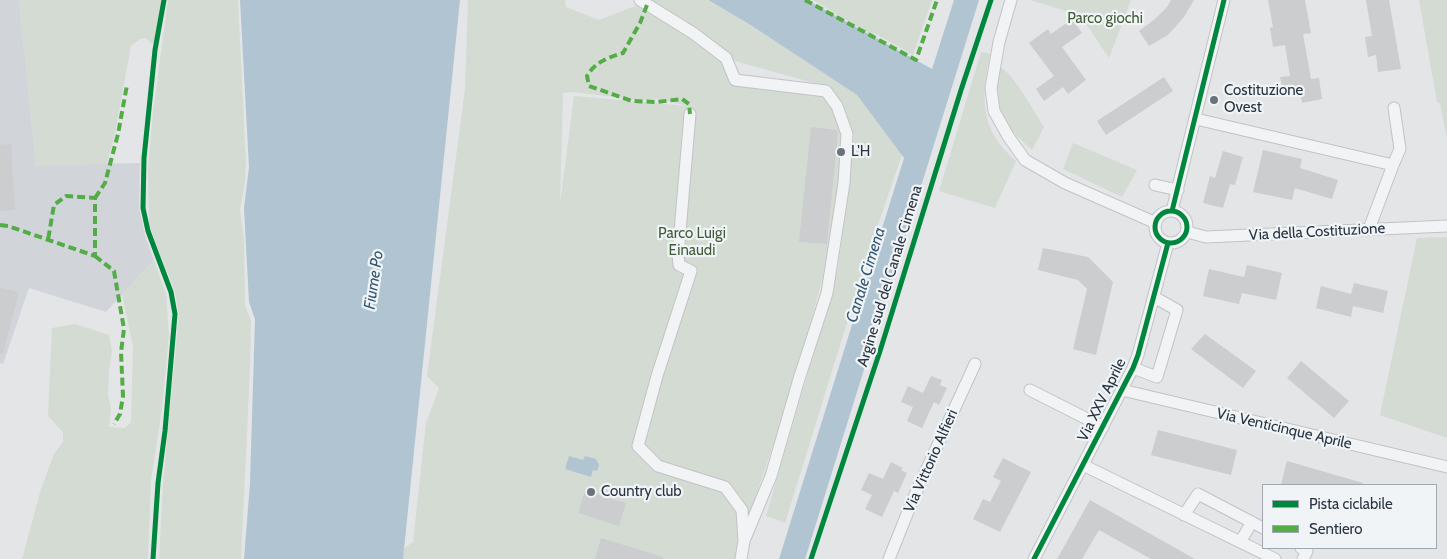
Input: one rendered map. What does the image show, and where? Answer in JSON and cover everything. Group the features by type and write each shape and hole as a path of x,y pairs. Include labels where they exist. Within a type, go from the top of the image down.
{"street":[{"path":"640,0 693,33 726,58 736,80 826,91 837,106 847,134 844,183 827,294 799,379 771,476 744,542 741,559"},
{"path":"1011,0 999,42 991,88 994,111 1008,136 1025,160 1066,182 1156,223"},
{"path":"1172,211 1224,0"},
{"path":"1370,229 1400,149 1401,127 1394,108"},
{"path":"690,114 678,255 679,265 691,271 657,376 638,446 658,466 725,487 742,510 744,542"},
{"path":"1196,119 1393,165"},
{"path":"1154,185 1178,190"},
{"path":"1172,211 1185,218 1187,226 1184,238 1177,242 1168,243 1159,237 1156,223 1164,213 1172,211"},
{"name":"Via della Costituzione","path":"1186,232 1206,237 1447,226"},
{"name":"Via XXV Aprile","path":"1034,559 1133,368 1168,243"},
{"path":"1133,368 1157,378 1177,310 1154,297"},
{"name":"Via Vittorio Alfieri","path":"888,559 913,499 975,364"},
{"path":"1030,390 1103,427"},
{"name":"Via Venticinque Aprile","path":"1122,390 1447,467"},
{"path":"1083,465 1275,559"},
{"path":"1184,515 1198,494 1262,527"},
{"path":"1240,542 1252,522"},
{"path":"1303,549 1307,551 1303,559"}],"shaded area":[{"path":"0,0 19,0 36,165 140,163 139,208 145,235 154,260 106,312 29,288 3,364 0,363"}],"green space":[{"path":"19,0 162,0 155,43 151,43 146,38 140,39 131,46 115,133 107,164 36,166"},
{"path":"168,0 238,0 246,163 240,210 244,239 245,305 251,321 241,559 159,559 163,484 179,315 175,292 149,225 148,168 153,112"},
{"name":"Parco Luigi Einaudi","path":"468,0 565,0 566,7 599,20 640,4 723,60 729,82 824,94 838,116 843,144 836,208 825,269 797,375 739,545 737,559 403,559 403,549 413,542 426,423 439,388 427,376 465,89","holes":["574,92 637,100 660,99 687,106 574,96 560,204 563,93"]},
{"path":"648,0 707,0 749,24 857,95 902,155 872,242 785,523 766,516 837,273 854,136 844,105 828,87 735,61 697,32"},
{"path":"813,0 932,0 913,55 874,33 873,36"},
{"name":"Parco giochi","path":"1030,0 1131,0 1109,58 1080,15"},
{"path":"1419,0 1447,0 1447,138 1440,104 1437,102"},
{"path":"981,52 990,54 985,85 986,112 989,125 1004,149 1016,161 995,208 939,191"},
{"path":"1000,67 1006,71 1017,85 1044,127 1032,150 1003,118 998,97"},
{"path":"1073,143 1137,170 1122,197 1063,169"},
{"path":"1447,237 1447,438 1380,415 1417,238"},
{"path":"154,260 166,294 169,335 162,409 151,481 148,559 22,559 41,489 54,454 63,442 63,432 48,416 52,328 75,324 109,335 112,351 108,396 111,407 109,427 125,428 131,422 133,347 122,294"}],"water":[{"name":"Fiume Po","path":"240,0 460,0 403,559 244,559 250,483 255,319 249,302 244,208 249,167"},
{"path":"708,0 807,0 932,69 954,0 979,0 805,559 779,559 904,158 857,95 749,24"},
{"path":"569,456 583,460 585,456 596,459 599,465 597,471 593,470 591,477 565,469"}],"building":[{"path":"1171,0 1194,0 1184,17 1168,35 1149,46 1139,31 1155,19"},
{"path":"1268,0 1305,0 1311,33 1303,34 1311,79 1319,78 1322,99 1302,103 1300,93 1284,96 1280,77 1290,76 1285,45 1273,47 1270,28 1273,27"},
{"path":"1366,0 1389,0 1401,69 1378,72 1376,55 1368,57 1365,37 1372,36"},
{"path":"1072,19 1082,33 1062,47 1086,80 1068,94 1063,87 1044,101 1036,89 1054,76 1029,43 1048,29 1051,34"},
{"path":"1164,77 1173,91 1106,135 1097,121"},
{"path":"811,127 837,130 838,132 827,244 799,242"},
{"path":"11,144 15,210 0,211 0,145"},
{"path":"1263,150 1302,159 1300,168 1338,180 1332,199 1295,188 1292,200 1253,192"},
{"path":"1223,151 1243,157 1235,185 1230,184 1223,208 1203,203 1210,176 1215,178"},
{"path":"1043,248 1088,257 1113,282 1096,355 1073,349 1087,289 1078,280 1038,270"},
{"path":"1247,265 1282,273 1276,300 1242,293 1239,304 1203,296 1209,269 1244,277"},
{"path":"1354,283 1388,291 1383,313 1353,306 1351,317 1316,308 1321,286 1351,294"},
{"path":"0,288 19,292 3,353 0,353"},
{"path":"1205,334 1256,371 1243,388 1191,349"},
{"path":"1301,361 1349,401 1334,418 1287,378"},
{"path":"931,376 942,380 940,385 947,388 939,405 934,402 922,428 907,421 913,407 901,402 908,386 923,393"},
{"path":"1158,430 1237,450 1231,475 1151,455"},
{"path":"1003,458 1031,472 1000,532 973,519 983,499 990,502 1001,481 993,477"},
{"path":"1287,461 1363,483 1363,484 1281,484"},
{"path":"891,462 903,468 901,470 907,473 898,493 894,491 882,517 865,509 872,495 861,490 869,473 883,479"},
{"path":"585,491 626,503 619,526 578,513"},
{"path":"1090,500 1195,559 1151,559 1099,530 1082,559 1057,559"},
{"path":"601,538 663,557 663,559 595,559"}],"marked path":[{"path":"805,0 916,60 937,0"},
{"path":"647,5 640,23 623,53 607,59 594,67 587,76 589,86 632,101 657,102 682,99 689,104 690,114"},
{"path":"95,198 105,183 118,134 127,85"},
{"path":"0,225 8,226 95,256 95,198 66,196 54,205 48,240"},
{"path":"95,256 114,271 124,329 121,352 123,396 120,414 114,424"}],"cycle path":[{"path":"153,559 158,483 165,431 175,314 171,292 148,231 143,208 144,158 155,50 164,0"},
{"name":"Argine sud del Canale Cimena","path":"811,559 880,351 991,0"},
{"path":"1172,211 1224,0"},
{"path":"1171,211 1182,216 1187,227 1182,238 1171,243 1160,238 1155,227 1160,216 1171,211"},
{"path":"1034,559 1133,368 1168,243"}],"place":[{"name":"Costituzione Ovest","path":"1214,100"},
{"name":"L'H","path":"841,152"},
{"name":"Country club","path":"591,492"}],"water label":[{"name":"Canale Cimena","path":"866,275"}]}
